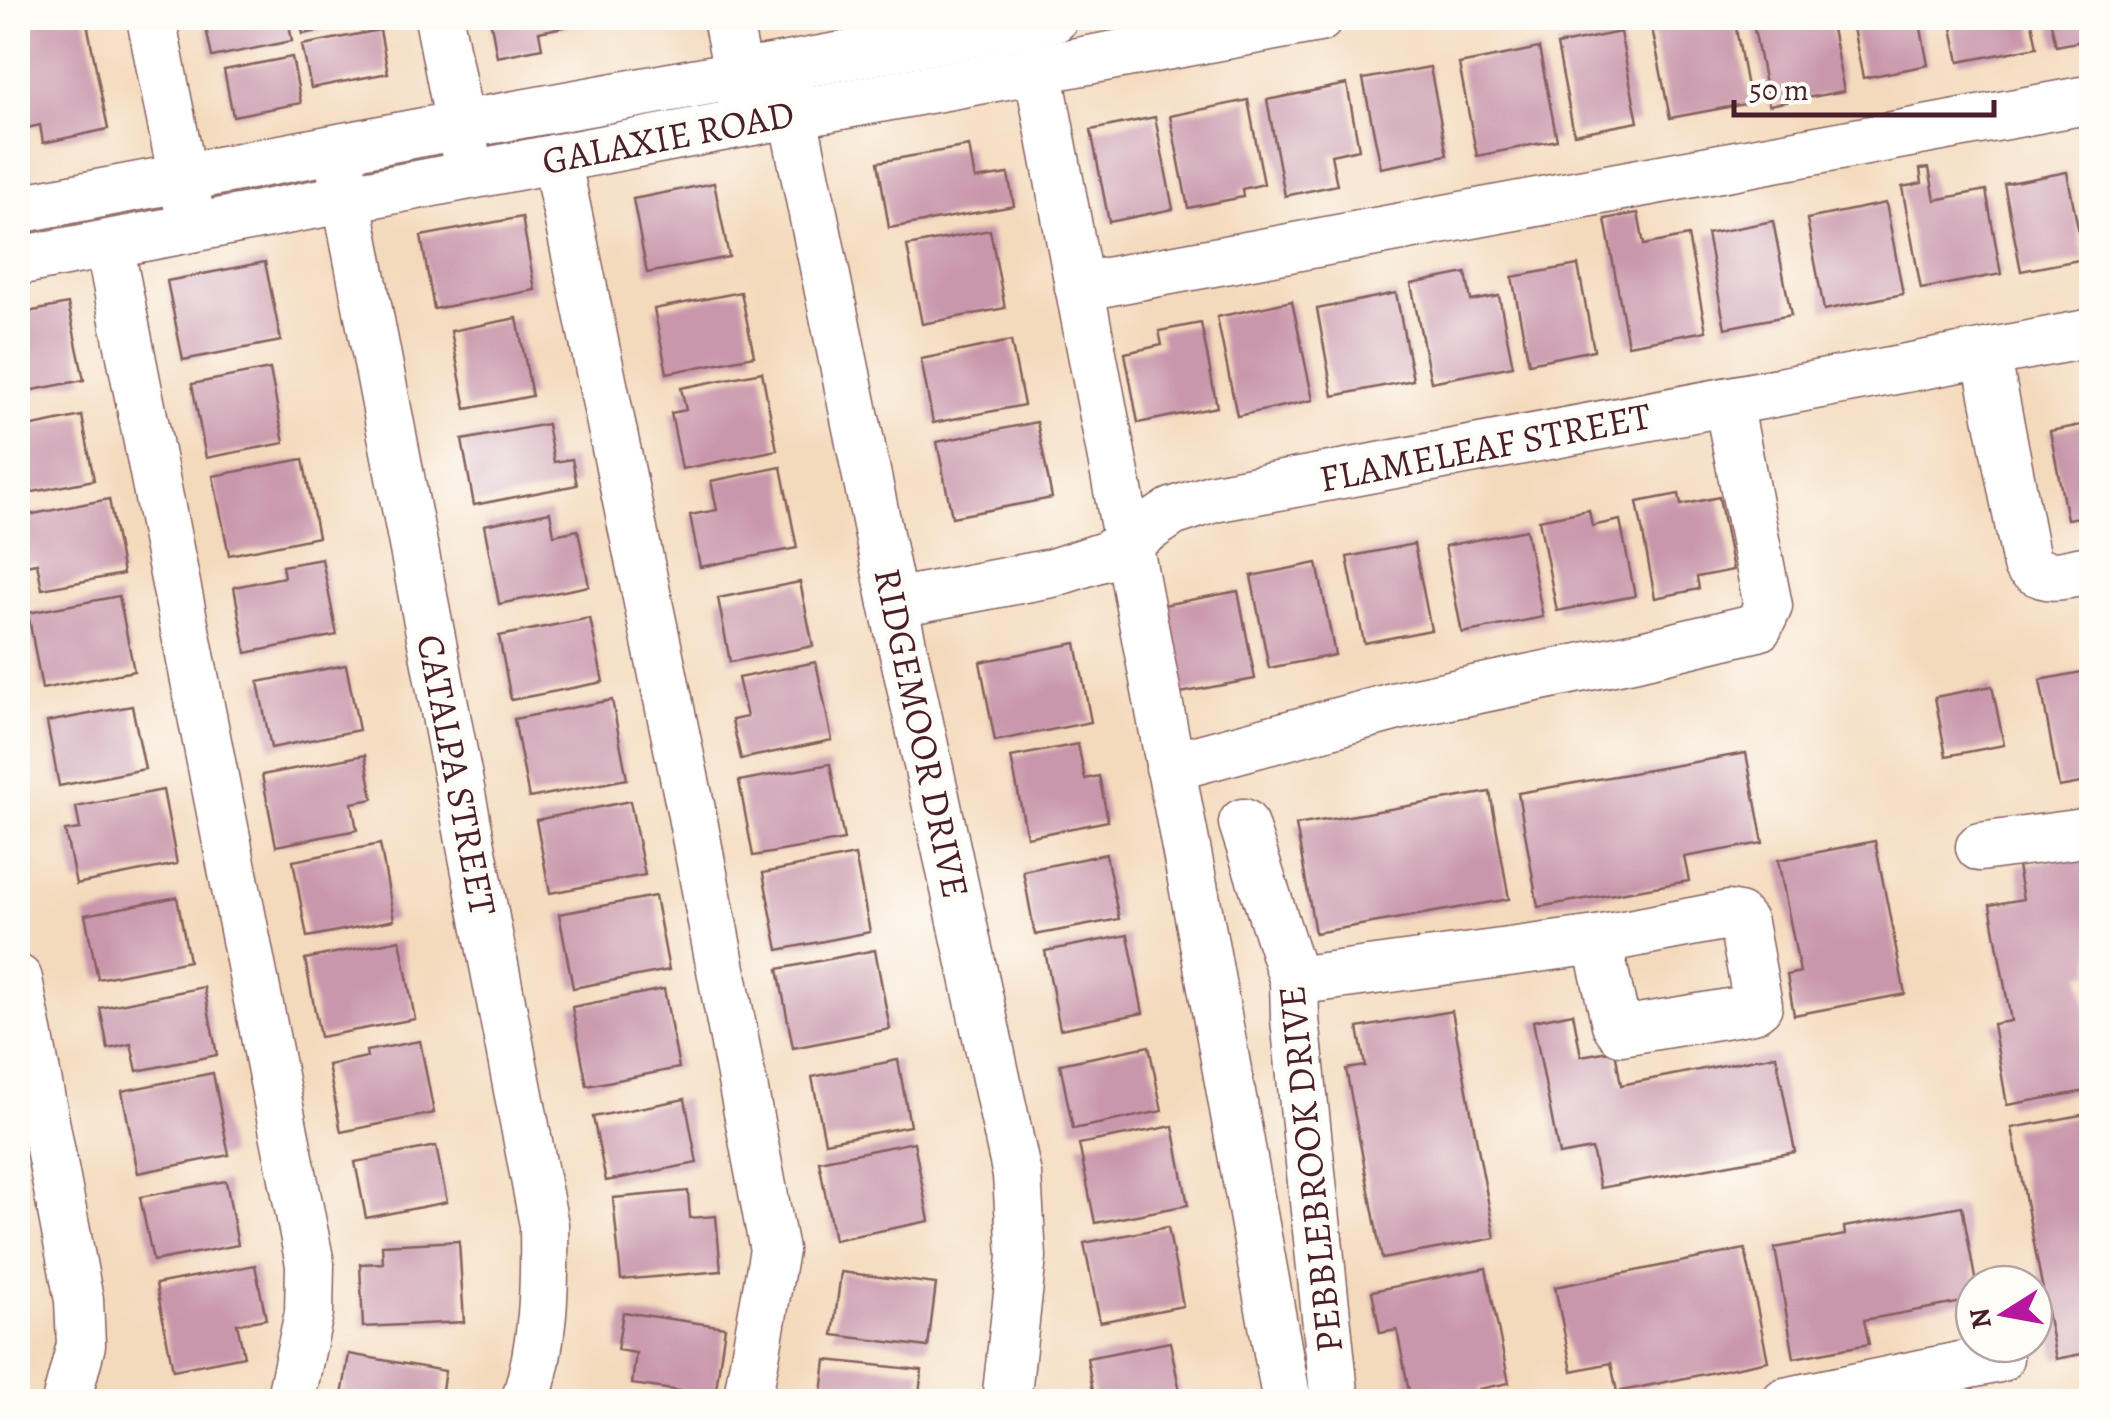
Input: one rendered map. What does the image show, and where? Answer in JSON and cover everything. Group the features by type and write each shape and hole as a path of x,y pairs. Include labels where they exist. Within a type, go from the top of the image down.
{"street":[{"path":"150,18 192,228"},
{"path":"439,18 470,174"},
{"name":"RIDGEMOOR DRIVE","path":"727,18 761,71 893,603 1017,1175 1022,1257 1006,1402"},
{"name":"GALAXIE ROAD","path":"18,209 761,71 903,31 1054,18"},
{"name":"GALAXIE ROAD","path":"18,261 1038,69 1136,34 1319,18"},
{"path":"1038,69 1287,1402"},
{"path":"1078,287 2092,99"},
{"name":"CATALPA STREET","path":"337,149 544,1225 546,1302 526,1402"},
{"path":"556,158 690,805 774,1250 747,1402"},
{"path":"110,244 310,1264 309,1313 290,1402"},
{"name":"FLAMELEAF STREET","path":"893,603 1052,574 1108,555 1172,512 1214,498 2092,334"},
{"path":"1986,353 2028,565 2050,578 2092,569"},
{"path":"1170,768 1397,706 1758,627 1768,606 1728,402"},
{"name":"PEBBLEBROOK DRIVE","path":"1243,823 1294,981 1335,1402"},
{"path":"1980,847 2092,832"},
{"path":"1294,981 1597,940"},
{"path":"18,978 79,1300 81,1345 66,1402"},
{"path":"1785,1401 1969,1364"}],"building":[{"path":"18,18 86,18 108,129 43,143 40,125 18,130"},
{"path":"204,18 288,18 292,41 212,57"},
{"path":"299,18 379,18 379,19 303,34"},
{"path":"490,18 604,19 539,32 542,48 497,57"},
{"path":"1682,18 1734,18 1750,103 1670,118 1651,23"},
{"path":"1752,18 1830,18 1844,91 1769,105"},
{"path":"1851,18 1919,18 1928,65 1863,78"},
{"path":"1950,18 2031,18 2037,47 1959,62"},
{"path":"2050,18 2092,18 2092,39 2056,46"},
{"path":"380,30 388,73 311,88 302,45"},
{"path":"1620,32 1638,122 1574,134 1557,45"},
{"path":"1539,48 1557,140 1477,156 1459,64"},
{"path":"292,57 301,103 233,116 224,70"},
{"path":"1430,67 1447,155 1381,168 1363,79"},
{"path":"1347,84 1359,149 1331,155 1337,185 1285,196 1267,100"},
{"path":"1248,100 1264,184 1242,189 1243,197 1188,208 1170,116"},
{"path":"1155,117 1173,209 1109,222 1091,130"},
{"path":"969,146 975,179 1008,174 1014,206 889,228 878,162"},
{"path":"1929,168 1935,200 1986,190 2001,274 1921,289 1902,187 1922,183 1920,169"},
{"path":"2067,172 2084,259 2021,271 2004,184"},
{"path":"714,183 729,257 647,273 633,199"},
{"path":"1886,203 1903,294 1824,310 1807,219"},
{"path":"1638,213 1644,245 1688,236 1706,331 1628,345 1605,219"},
{"path":"522,217 535,290 434,309 421,236"},
{"path":"1773,221 1791,315 1725,328 1707,234"},
{"path":"990,230 1005,308 922,324 907,246"},
{"path":"265,262 281,341 183,360 167,281"},
{"path":"1578,265 1594,350 1529,363 1512,277"},
{"path":"1466,273 1471,301 1499,296 1513,366 1431,382 1411,284"},
{"path":"741,292 754,356 667,373 654,309"},
{"path":"1396,293 1413,380 1333,396 1317,309"},
{"path":"1292,301 1313,400 1237,416 1217,317"},
{"path":"68,304 84,380 18,393 18,314"},
{"path":"517,318 532,396 466,409 451,331"},
{"path":"1201,323 1217,407 1138,423 1125,353 1162,345 1159,331"},
{"path":"1011,341 1024,405 933,423 921,359"},
{"path":"270,369 284,443 206,458 192,384"},
{"path":"762,372 777,450 682,469 671,413 686,410 681,388"},
{"path":"82,416 94,480 18,495 18,429"},
{"path":"1037,422 1052,498 952,517 937,442"},
{"path":"2092,423 2092,515 2067,519 2050,431"},
{"path":"547,424 554,462 572,459 577,485 474,505 462,440"},
{"path":"303,459 318,537 229,555 213,476"},
{"path":"781,467 797,548 700,567 690,515 717,510 711,481"},
{"path":"1679,494 1681,505 1719,497 1733,570 1697,577 1699,589 1655,598 1637,502"},
{"path":"109,499 123,574 42,589 37,563 18,566 18,517"},
{"path":"1589,510 1592,526 1620,520 1635,596 1557,611 1539,520"},
{"path":"550,512 554,535 578,530 589,586 499,604 484,525"},
{"path":"1526,530 1543,617 1462,633 1445,546"},
{"path":"1414,544 1431,630 1364,643 1347,557"},
{"path":"322,559 337,635 246,653 234,587 284,577 282,566"},
{"path":"1317,563 1335,655 1269,668 1251,576"},
{"path":"800,582 813,646 730,662 718,598"},
{"path":"1238,591 1255,679 1175,694 1158,606"},
{"path":"119,596 134,671 42,689 28,613"},
{"path":"590,618 603,682 511,700 499,636"},
{"path":"1076,643 1091,722 995,741 980,662"},
{"path":"816,662 832,740 741,759 732,720 747,717 738,678"},
{"path":"346,665 359,730 271,748 258,682"},
{"path":"2092,670 2092,781 2059,787 2040,680"},
{"path":"1992,686 2004,745 1946,756 1935,697"},
{"path":"612,700 627,779 529,798 514,719"},
{"path":"132,706 145,769 59,786 47,722"},
{"path":"1078,744 1085,779 1099,776 1108,821 1027,837 1011,757"},
{"path":"1746,753 1763,843 1684,857 1689,881 1538,907 1518,793"},
{"path":"365,755 373,799 352,803 357,830 276,846 262,775"},
{"path":"830,764 844,840 753,856 739,781"},
{"path":"163,790 177,864 76,884 65,831 80,829 76,807"},
{"path":"1490,792 1509,899 1315,933 1296,825"},
{"path":"630,801 645,875 550,893 536,820"},
{"path":"1875,841 1905,994 1794,1015 1787,975 1800,972 1778,860"},
{"path":"380,844 394,920 307,937 293,861"},
{"path":"2092,853 2092,972 2081,974 2092,1036 2092,1090 2007,1105 1993,1024 2011,1021 1990,905 2023,899 2017,866"},
{"path":"1106,854 1119,919 1035,935 1023,871"},
{"path":"855,855 870,932 778,950 763,873"},
{"path":"655,896 669,970 573,988 559,914"},
{"path":"177,897 189,961 98,979 85,915"},
{"path":"1128,935 1143,1013 1060,1029 1045,951"},
{"path":"400,940 415,1019 320,1037 305,959"},
{"path":"875,950 890,1029 793,1048 778,969"},
{"path":"204,987 217,1055 137,1071 131,1044 108,1049 100,1008"},
{"path":"664,989 679,1068 587,1086 572,1007"},
{"path":"1452,1011 1495,1238 1382,1259 1346,1069 1365,1066 1358,1028"},
{"path":"1573,1013 1581,1056 1615,1050 1621,1085 1776,1055 1795,1152 1600,1188 1592,1149 1559,1155 1533,1021"},
{"path":"420,1041 434,1113 341,1132 328,1065 367,1057 366,1051"},
{"path":"1149,1046 1162,1111 1073,1129 1060,1064"},
{"path":"898,1060 910,1126 825,1142 812,1077"},
{"path":"213,1073 229,1155 138,1173 122,1091"},
{"path":"685,1099 697,1163 606,1181 593,1117"},
{"path":"2092,1113 2092,1352 2056,1359 2054,1264 2038,1264 2012,1128"},
{"path":"1173,1126 1188,1205 1095,1223 1079,1144"},
{"path":"914,1142 929,1221 834,1240 819,1161"},
{"path":"436,1146 447,1202 366,1218 355,1162"},
{"path":"226,1181 238,1245 153,1261 140,1197"},
{"path":"688,1191 690,1218 716,1216 721,1271 621,1280 613,1198"},
{"path":"1962,1206 1972,1264 1954,1264 1954,1304 1864,1320 1869,1344 1794,1358 1775,1248 1845,1235 1844,1227"},
{"path":"1168,1227 1183,1306 1100,1322 1084,1243"},
{"path":"459,1241 464,1322 363,1327 360,1264 383,1263 382,1245"},
{"path":"1745,1249 1768,1361 1617,1392 1611,1363 1572,1371 1555,1287"},
{"path":"255,1265 266,1319 237,1324 244,1356 173,1370 156,1284"},
{"path":"1486,1268 1509,1383 1479,1389 1482,1402 1411,1402 1397,1330 1380,1333 1372,1291"},
{"path":"841,1272 936,1284 928,1347 833,1335"},
{"path":"623,1312 725,1327 715,1396 632,1384 636,1353 617,1350"},
{"path":"1170,1342 1182,1402 1095,1402 1087,1358"},
{"path":"349,1354 445,1371 440,1402 341,1402"},
{"path":"826,1360 922,1370 918,1402 821,1402"}]}
